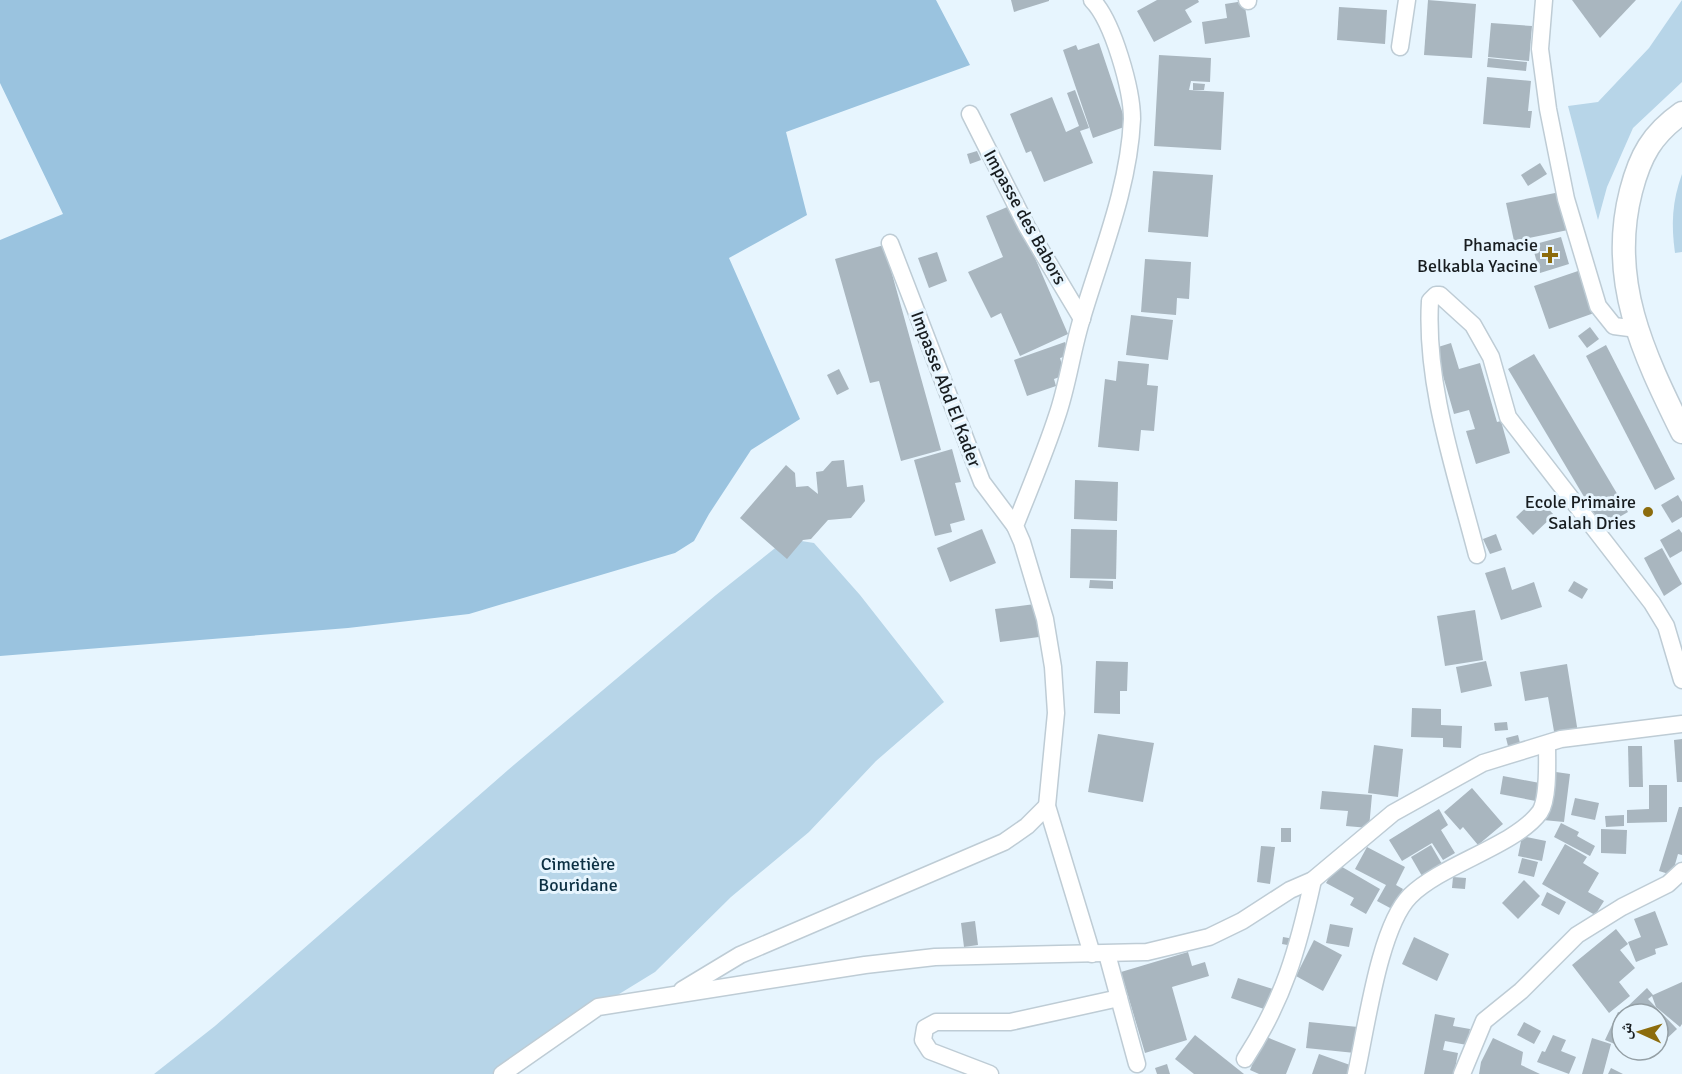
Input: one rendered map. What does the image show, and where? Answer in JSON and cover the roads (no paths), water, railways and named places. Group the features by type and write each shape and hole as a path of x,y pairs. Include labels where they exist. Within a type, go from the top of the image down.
{"main road":[{"path":"1682,113 1655,134 1644,154 1635,175 1624,221 1622,247 1625,279 1637,329 1653,373 1682,432"}],"street":[{"path":"1015,526 1058,415 1082,319 1108,242 1123,177 1132,118 1118,44 1092,0"},
{"path":"1400,47 1407,0"},
{"path":"1544,0 1540,49 1548,109 1566,199 1598,306 1614,326 1637,329"},
{"name":"Impasse des Babors","path":"970,114 1027,226 1082,319"},
{"name":"Impasse Abd El Kader","path":"890,243 981,482 1015,526 1022,542 1045,619 1053,667 1056,713 1047,806"},
{"path":"1477,555 1443,423 1428,336 1430,301 1436,295 1440,295 1473,325 1491,357 1508,417 1652,603 1666,626 1682,680"},
{"path":"502,1074 597,1007 844,968 935,957 1147,952 1209,937 1242,921 1290,890 1313,880 1393,813 1483,764 1561,739 1682,724"},
{"path":"1356,1074 1367,1016 1392,922 1410,897 1441,874 1517,832 1540,811 1547,779 1547,744"},
{"path":"673,995 740,955 1004,842 1027,826 1047,806 1100,954 1119,998 1137,1064"},
{"path":"1462,1074 1484,1021 1546,967 1577,935 1668,884 1682,871"},
{"path":"1245,1059 1269,1022 1299,948 1313,880"},
{"path":"990,1074 930,1051 923,1040 925,1028 936,1022 1010,1022 1119,998"}],"place":[{"name":"Phamacie Belkabla Yacine","path":"1550,255"},
{"name":"Ecole Primaire Salah Dries","path":"1648,512"}],"park label":[{"name":"Cimetière Bouridane","path":"578,874"}]}
